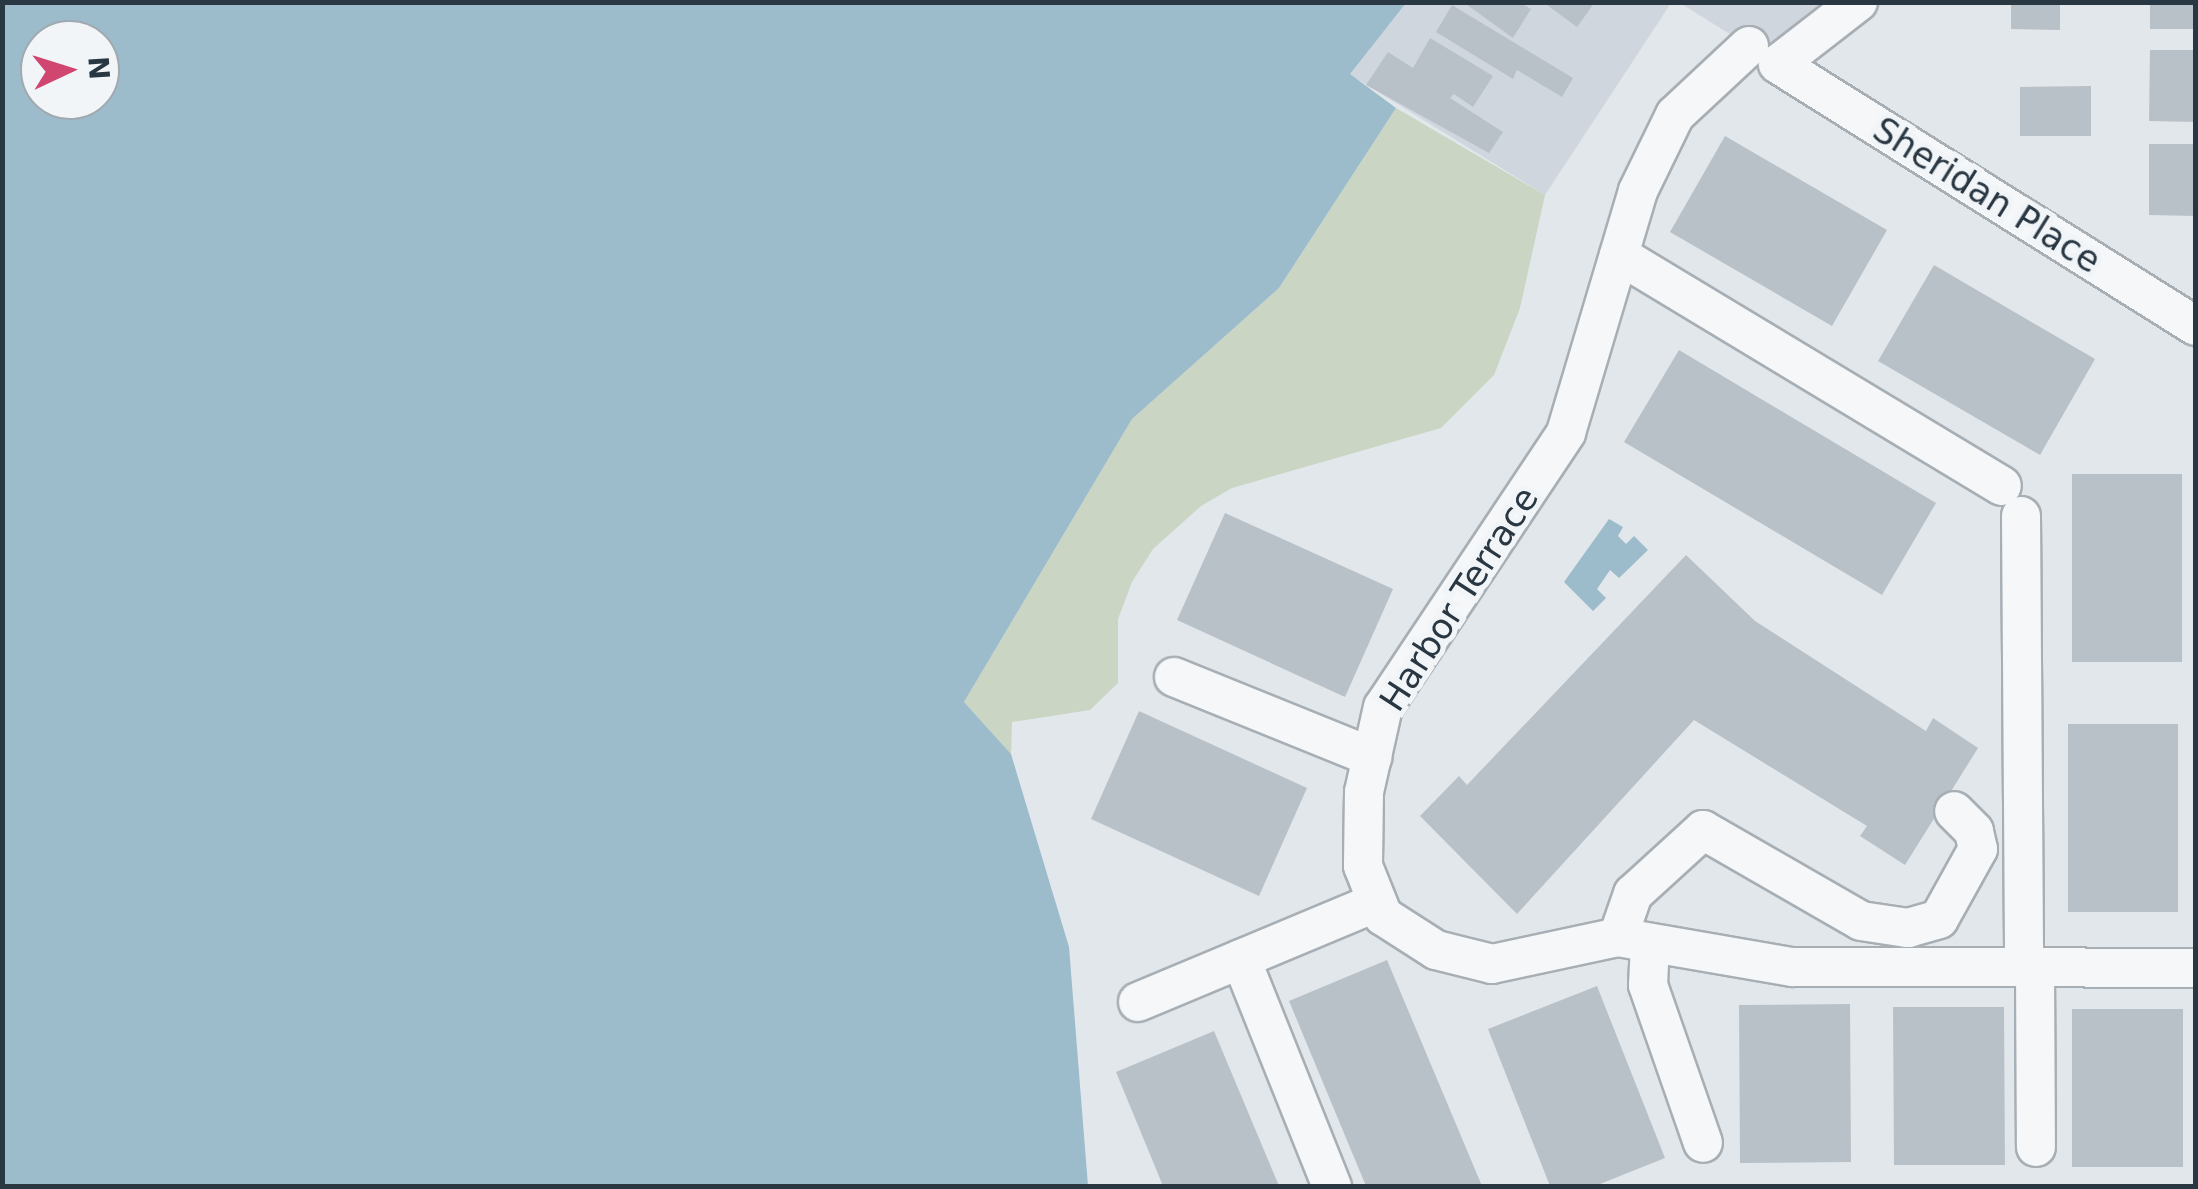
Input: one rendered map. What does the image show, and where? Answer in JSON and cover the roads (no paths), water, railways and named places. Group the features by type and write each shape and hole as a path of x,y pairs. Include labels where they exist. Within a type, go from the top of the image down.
{"street":[{"name":"Harbor Terrace","path":"1377,902 1363,866 1372,757 1383,707 1566,433 1638,191 1675,115 1763,55 1858,2"},
{"name":"Sheridan Place","path":"1763,55 2196,326"},
{"path":"1619,254 2011,501 2036,1147"},
{"path":"1174,676 1372,757"},
{"path":"1704,1143 1634,940 1633,894 1703,830 1861,920 1908,928 1939,918 1978,849 1974,831 1954,811"},
{"path":"1138,1002 1377,902 1383,916 1436,950 1492,964 1634,940 1792,967 2196,968"},
{"path":"1908,928 1910,967"},
{"path":"1241,959 1332,1186"}],"water":[{"path":"2,3 1406,3 1350,74 1396,108 1279,288 1132,419 964,702 1011,754 1069,947 1088,1186 3,1186"},
{"path":"1609,519 1623,527 1618,536 1626,544 1634,536 1648,550 1619,578 1610,570 1597,589 1606,598 1593,611 1564,582"}]}
